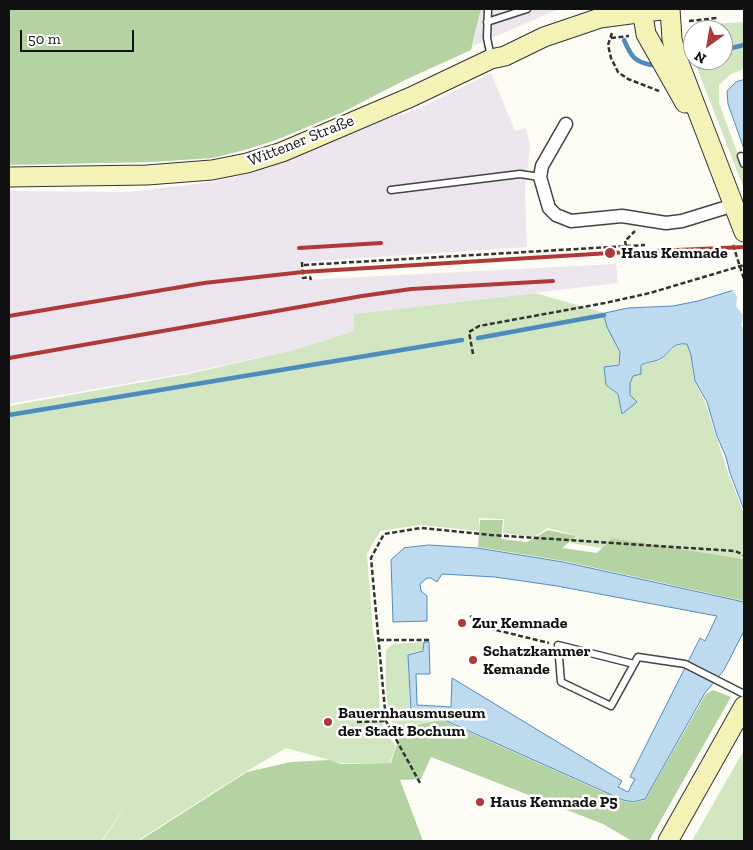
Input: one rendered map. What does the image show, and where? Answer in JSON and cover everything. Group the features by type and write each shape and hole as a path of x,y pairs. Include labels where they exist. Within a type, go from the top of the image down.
{"main road":[{"name":"Wittener Straße","path":"491,59 498,47 519,36 589,9"},
{"name":"Wittener Straße","path":"9,177 147,175 212,170 247,164 282,152 411,97 491,59 505,56 544,37 600,18 642,11 669,9"},
{"path":"669,9 672,39 676,55 739,223"},
{"path":"642,11 646,34 680,95 704,132"},
{"path":"668,841 744,706"}],"street":[{"path":"566,124 542,166 540,177 549,208 556,215 571,221 622,216 666,223 682,221 739,223"}],"lane":[{"path":"488,9 487,38 491,59"},
{"path":"487,22 527,9"},
{"path":"741,156 744,164"},
{"path":"391,190 520,174 540,177"},
{"path":"634,664 558,645 561,682 612,706 638,657 685,664 744,694"}],"path":[{"path":"698,20 717,18"},
{"path":"611,38 608,45 610,58 618,72 628,79 664,94"},
{"path":"739,223 740,266 744,279"},
{"path":"310,280 310,277 303,278 303,264 645,245"},
{"path":"473,354 469,332 480,326 650,293 744,265"},
{"path":"420,783 386,721 371,558 384,534 421,528 491,536 735,551 744,555"},
{"path":"470,616 492,629 558,645"},
{"path":"379,640 429,640"},
{"path":"357,722 386,721"}],"shaded area":[{"path":"481,9 559,9 473,46"},
{"path":"491,73 515,131 526,128 530,145 525,191 527,247 301,262 302,280 616,264 618,283 354,314 354,331 298,349 187,373 9,404 9,191 128,192 213,182 250,173 286,161 353,131 418,109"}],"green space":[{"path":"9,9 481,9 471,50 405,80 341,113 276,140 213,158 152,162 9,165"},
{"path":"744,22 744,69 731,74 719,85 719,103 744,171 744,189 698,70 733,70 733,23"},
{"path":"535,293 605,313 606,323 616,341 619,354 618,364 604,367 605,385 618,395 622,415 637,402 630,394 630,383 633,376 641,374 641,366 660,360 678,345 687,344 691,355 694,381 705,402 728,473 744,514 744,559 612,538 602,548 570,543 578,536 548,528 534,537 503,533 504,519 479,518 479,531 420,525 380,531 367,554 373,632 377,649 380,718 387,734 396,746 390,763 341,763 286,748 137,841 103,841 134,792 102,841 9,841 9,406 188,374 298,349 354,331 354,314"},
{"path":"480,520 503,520 501,539 527,542 548,530 577,536 562,548 597,553 612,538 744,559 744,601 564,561 478,547"},
{"path":"423,642 423,650 408,654 410,711 415,716 441,720 408,725 400,730 399,736 388,705 386,650 393,644"},
{"path":"713,690 731,697 649,841 632,841 603,824 431,757 421,779 400,780 423,841 139,841 247,772 291,762 330,760 341,764 391,763 401,731 408,726 442,720 623,801 633,803 645,800 706,694"},
{"path":"744,750 744,841 692,841"}],"water":[{"path":"744,80 744,149 728,104 727,91 736,82"},
{"path":"744,290 744,510 717,436 707,402 695,381 691,355 687,344 674,346 664,357 641,365 641,374 633,376 630,383 630,395 637,402 622,414 618,394 606,385 604,367 619,365 620,352 607,327 604,315 605,313 628,308 673,306 731,291"},
{"path":"429,545 477,548 563,562 744,602 744,631 724,670 705,693 645,799 633,802 623,800 442,719 416,715 411,710 408,655 423,651 424,642 429,642 430,674 416,674 417,705 451,707 452,678 622,781 618,787 628,792 635,779 630,777 700,638 705,641 717,616 557,586 495,577 442,574 437,582 427,578 420,584 421,591 427,596 427,621 393,622 391,560 404,548"}],"pier":[{"path":"744,288 744,329 741,326 743,315 736,306 737,297 731,291"}],"waterway":[{"path":"624,40 637,60 652,65"},
{"path":"733,48 744,45"},
{"path":"478,338 604,315"},
{"path":"9,415 462,340"}],"railway":[{"path":"299,248 381,243"},
{"path":"9,316 204,283 303,272 610,253 744,247"},
{"path":"9,358 411,289 553,281"}],"place":[{"name":"Haus Kemnade","path":"610,253"},
{"name":"Zur Kemnade","path":"462,623"},
{"name":"Schatzkammer Kemande","path":"473,660"},
{"name":"Bauernhausmuseum der Stadt Bochum","path":"328,722"},
{"name":"Haus Kemnade P5","path":"480,802"}]}
